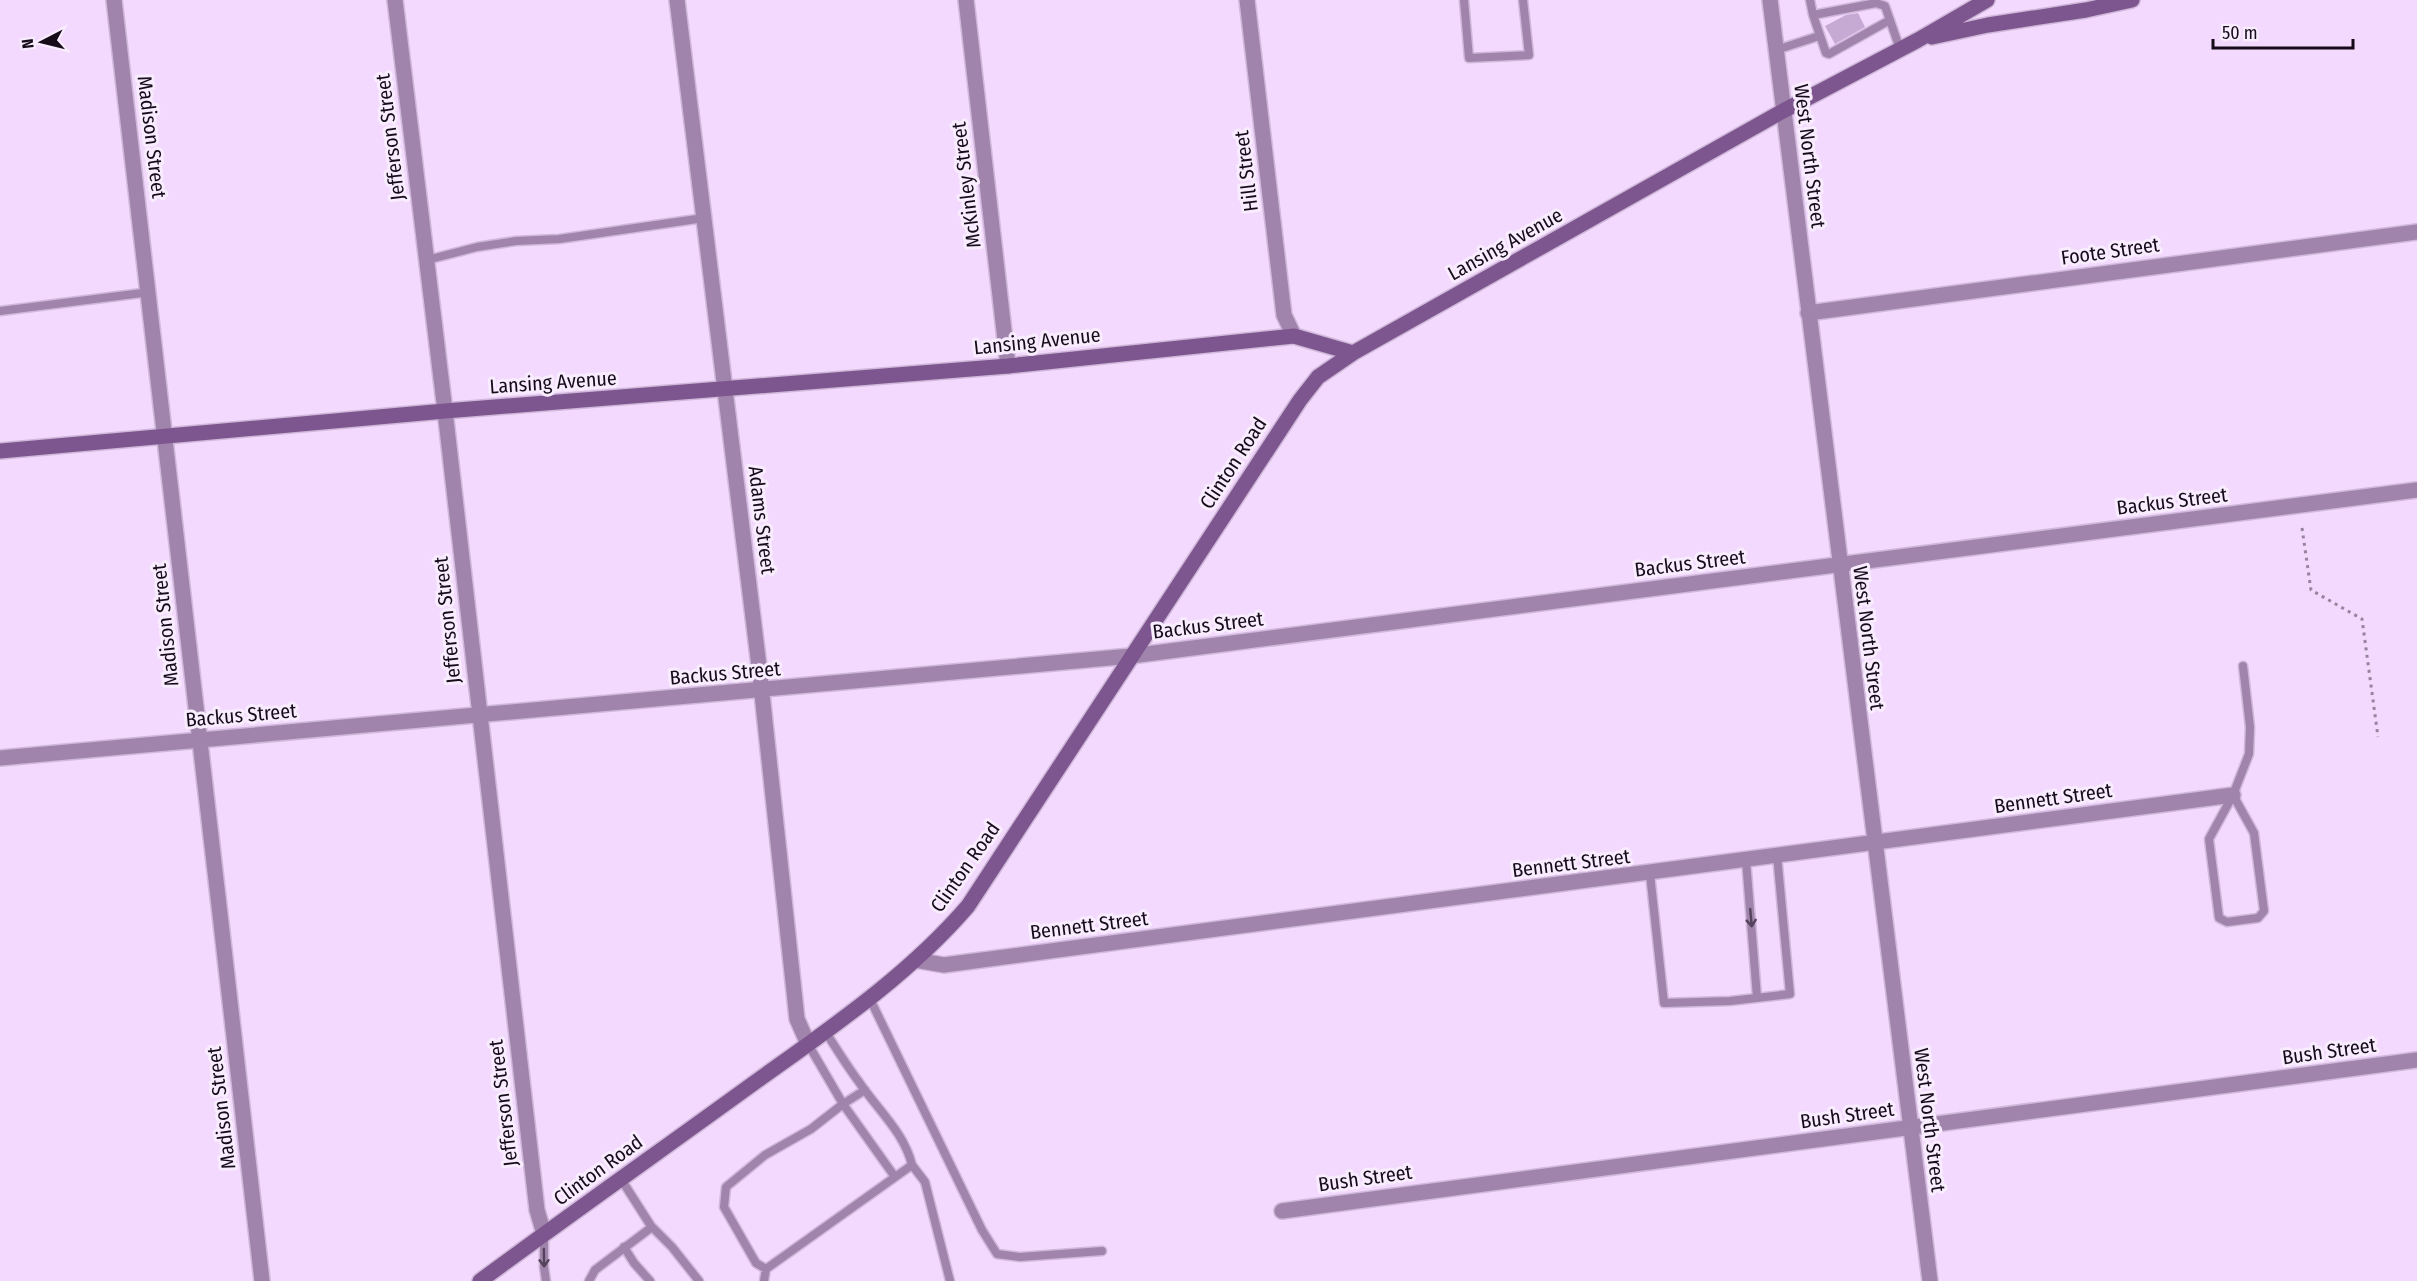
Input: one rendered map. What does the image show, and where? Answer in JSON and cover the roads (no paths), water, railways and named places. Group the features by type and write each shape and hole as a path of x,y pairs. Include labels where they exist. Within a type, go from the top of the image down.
{"main road":[{"name":"Lansing Avenue","path":"0,451 445,411 1008,366 1294,336 1353,353 1783,111 1900,50 1987,0"},
{"path":"1918,40 1988,25 2086,10 2112,1 2132,0"},
{"name":"Clinton Road","path":"480,1281 825,1031 915,960 968,906 1300,400 1318,377 1353,353"}],"street":[{"name":"Madison Street","path":"114,0 150,292 262,1281"},
{"name":"Jefferson Street","path":"395,0 537,1210 544,1234"},
{"name":"Adams Street","path":"677,0 762,691 797,1019 808,1044"},
{"name":"McKinley Street","path":"966,0 1008,366"},
{"name":"Hill Street","path":"1247,0 1284,315 1294,336"},
{"name":"West North Street","path":"1770,0 1930,1281"},
{"name":"Foote Street","path":"1808,313 2417,232"},
{"name":"Backus Street","path":"0,758 1131,656 2417,490"},
{"name":"Bennett Street","path":"915,960 944,966 2233,795"},
{"name":"Bush Street","path":"1282,1211 2417,1060"}],"lane":[{"path":"1464,0 1469,58 1529,55 1523,0"},
{"path":"1810,0 1819,36 1829,54 1890,20"},
{"path":"1813,15 1876,3 1885,6 1900,50"},
{"path":"1776,50 1819,36"},
{"path":"427,260 477,247 516,241 559,239 704,218"},
{"path":"0,311 150,292"},
{"path":"2233,795 2254,833 2264,911 2258,918 2227,922 2219,918 2209,838 2233,795 2249,754 2250,728 2242,666"},
{"path":"1650,874 1664,1003 1731,1001 1757,996 1791,994 1777,855"},
{"path":"1746,860 1757,996"},
{"path":"869,997 982,1230 997,1254 1020,1257 1102,1251"},
{"path":"825,1031 896,1132 908,1151 912,1165 925,1182 950,1281"},
{"path":"808,1044 843,1104 895,1177"},
{"path":"766,1269 756,1263 724,1207 726,1188 765,1155 811,1129 865,1090"},
{"path":"764,1281 766,1269 912,1165"},
{"path":"621,1179 652,1227 672,1247 699,1281"},
{"path":"589,1281 595,1270 652,1227"},
{"path":"544,1234 546,1281"},
{"path":"624,1247 650,1281"}]}
